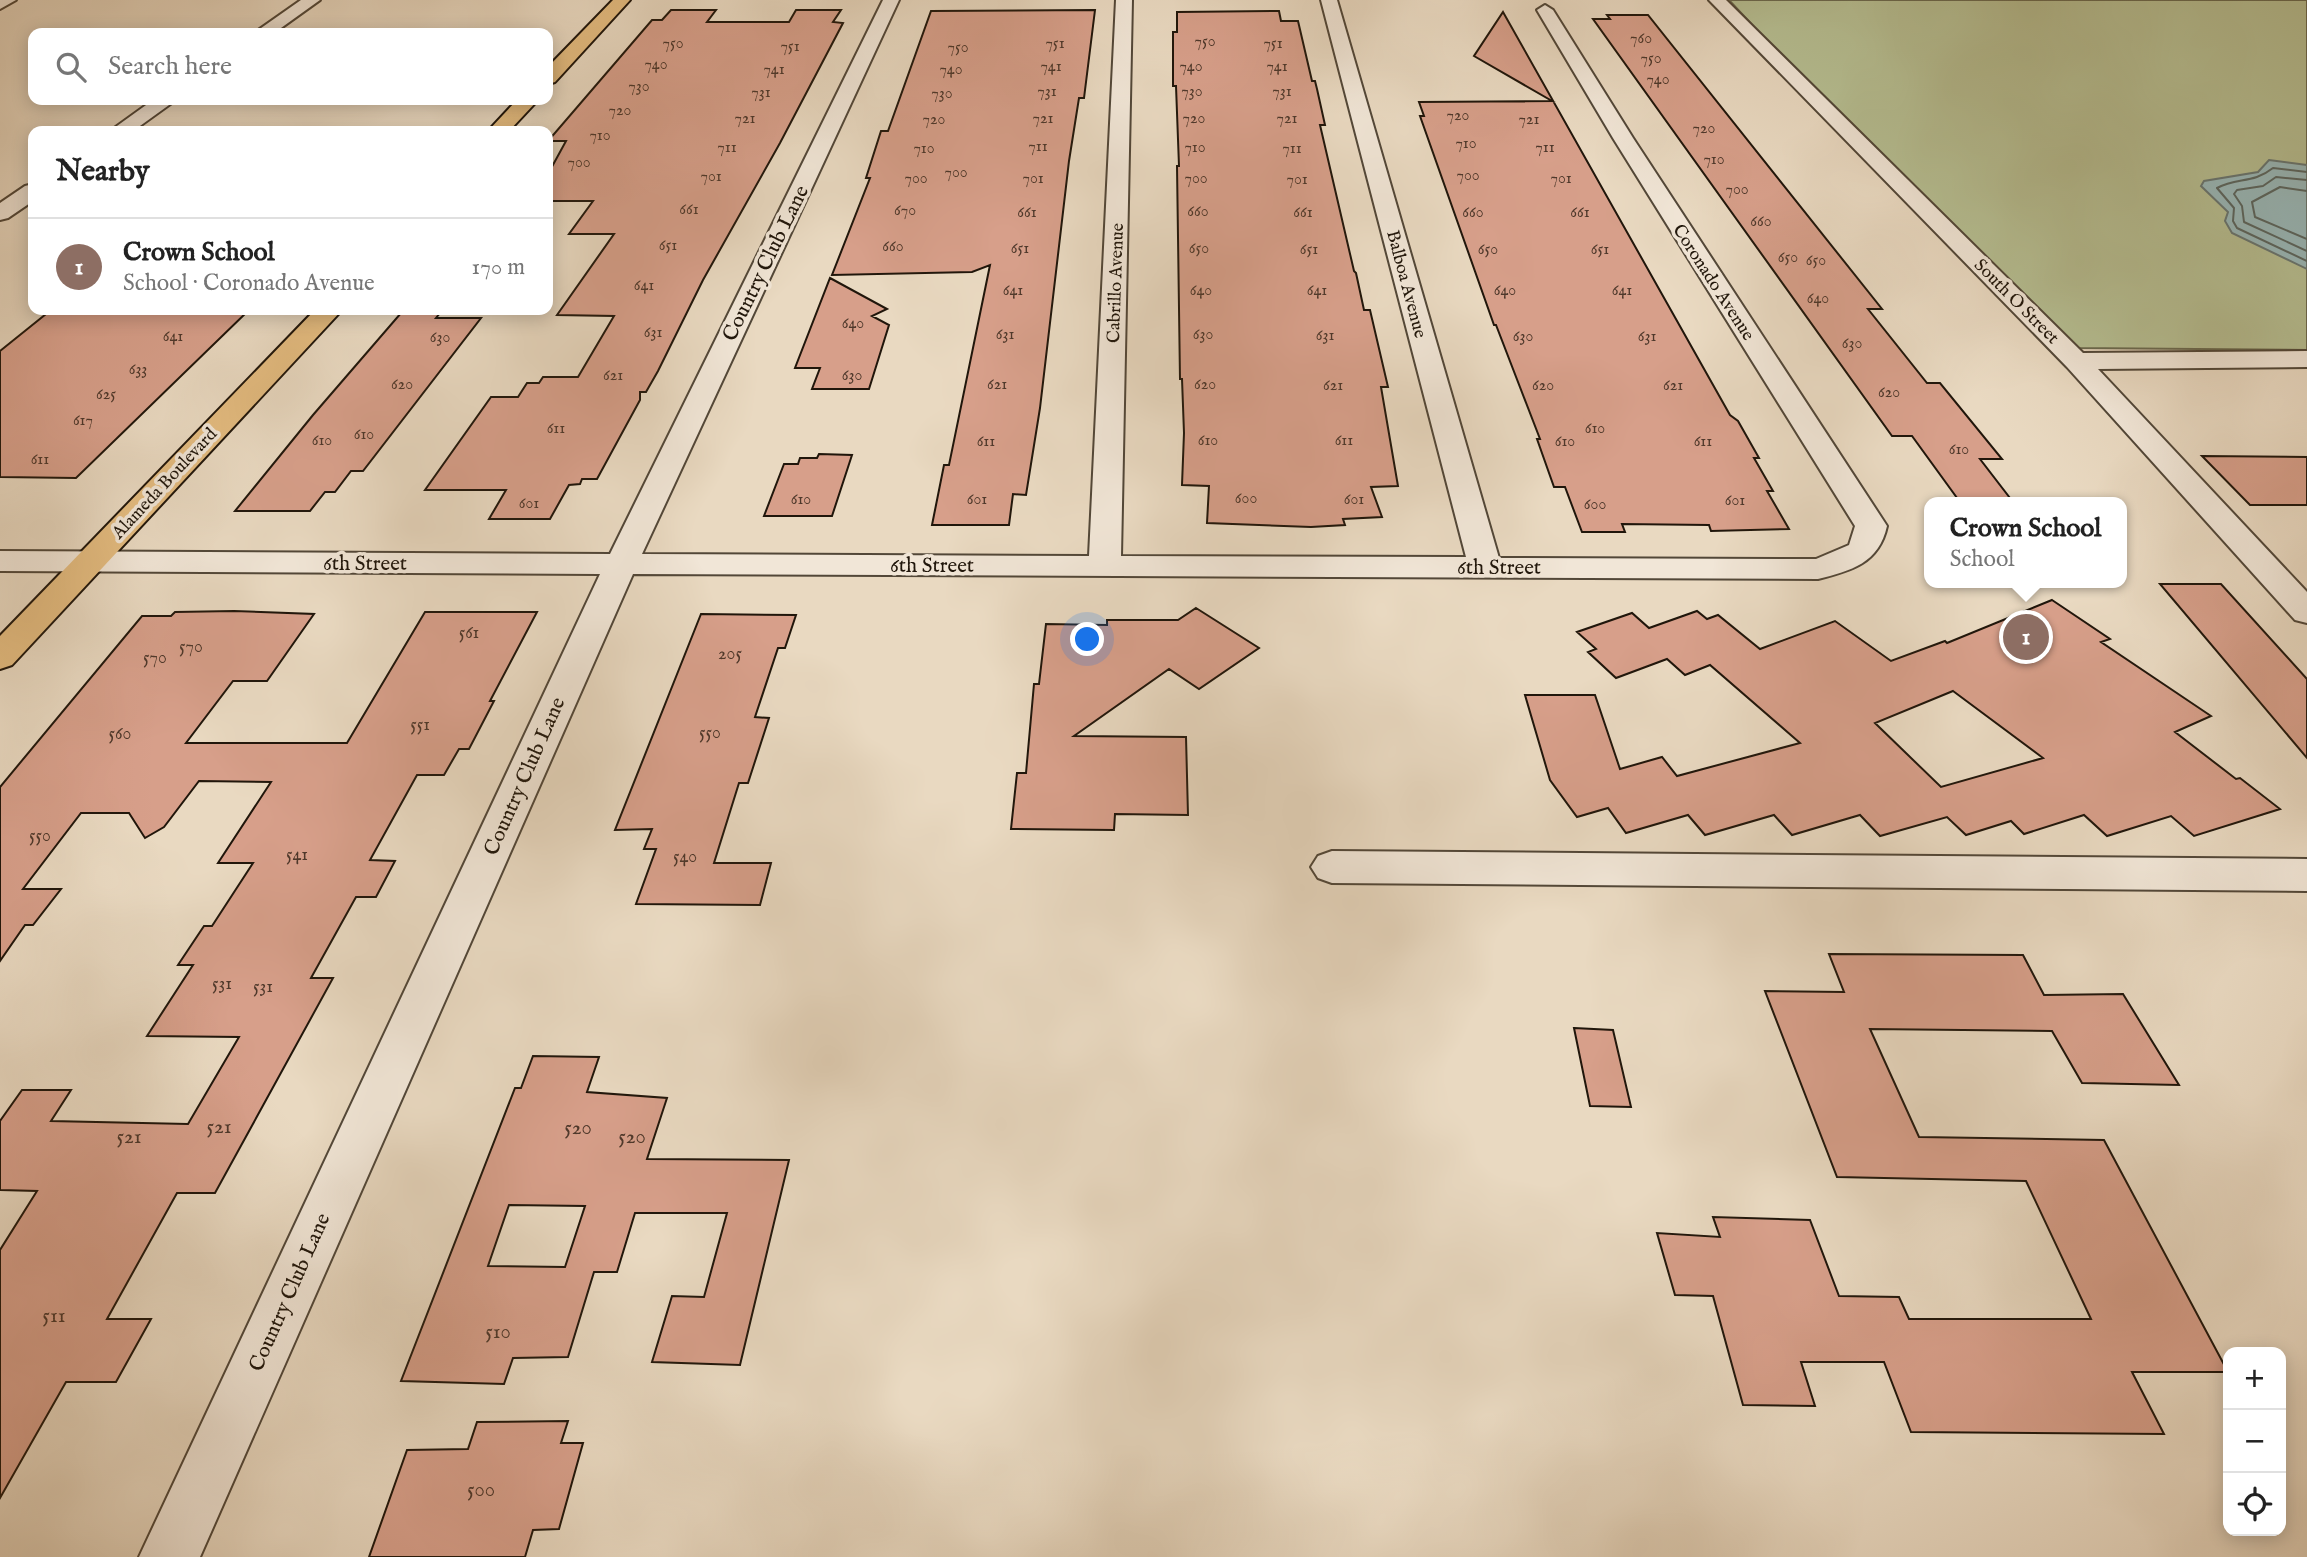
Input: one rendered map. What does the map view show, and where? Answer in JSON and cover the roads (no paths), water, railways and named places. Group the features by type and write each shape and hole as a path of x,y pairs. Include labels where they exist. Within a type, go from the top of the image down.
{"main road":[{"path":"553,73 622,0"},
{"path":"503,126 523,105"},
{"name":"Alameda Boulevard","path":"0,657 324,315"}],"street":[{"path":"0,4 8,0"},
{"path":"271,28 312,0"},
{"name":"Country Club Lane","path":"169,1557 621,564 891,0"},
{"name":"Cabrillo Avenue","path":"1105,566 1124,0"},
{"name":"Balboa Avenue","path":"1329,0 1485,567"},
{"name":"South O Street","path":"1717,0 2076,360 2304,605"},
{"name":"Coronado Avenue","path":"1545,10 1623,138 1871,526 1869,540 1861,553"},
{"path":"127,126 159,105"},
{"path":"0,184 28,184"},
{"path":"0,214 28,194"},
{"path":"2076,360 2307,359"},
{"name":"6th Street","path":"0,561 1818,569 1861,553"},
{"path":"1332,867 2307,875"}],"water":[{"path":"2269,160 2307,165 2307,269 2232,233 2225,221 2228,212 2201,186 2204,181 2258,172"}],"place":[{"name":"Crown School","path":"2026,637"}]}
